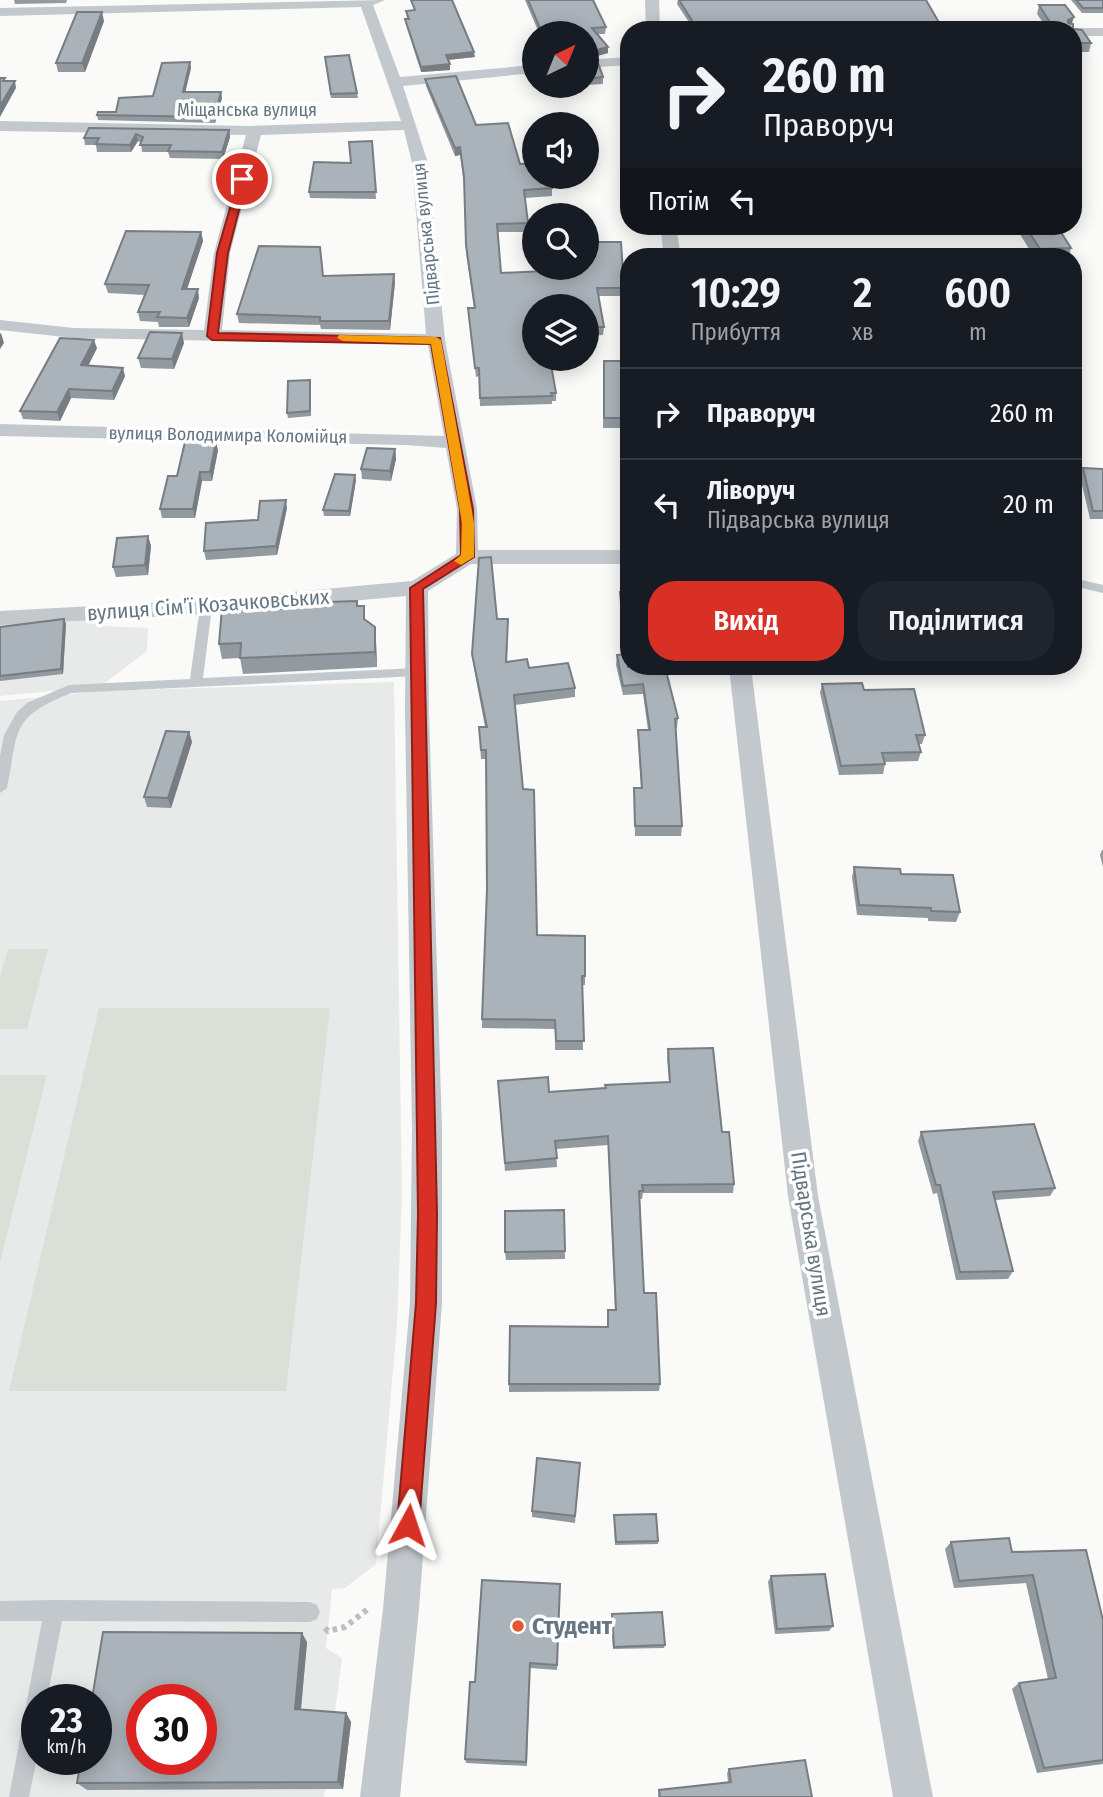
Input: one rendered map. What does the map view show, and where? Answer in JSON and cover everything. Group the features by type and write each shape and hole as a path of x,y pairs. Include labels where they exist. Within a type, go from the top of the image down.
{"street":[{"path":"652,0 653,21"},
{"path":"0,12 368,1"},
{"name":"Підварська вулиця","path":"368,1 420,163 436,340 468,523 467,557"},
{"path":"1082,32 1103,32"},
{"path":"599,63 620,62"},
{"path":"394,82 522,70"},
{"name":"Міщанська вулиця","path":"0,126 255,129 410,125"},
{"path":"212,336 222,253 255,129"},
{"path":"0,325 74,333 436,340"},
{"name":"вулиця Володимира Коломійця","path":"0,430 406,439 456,443"},
{"path":"380,1797 401,1609 426,1303 427,1141 417,588 467,557 620,557"},
{"name":"вулиця Сімʼї Козачковських","path":"0,618 206,607 417,588"},
{"name":"Підварська вулиця","path":"741,675 803,1196 913,1797"}],"lane":[{"path":"1082,584 1103,589"},
{"path":"196,682 206,607"},
{"path":"0,788 11,729 21,711 69,689 418,672"},
{"path":"40,1684 54,1610"},
{"path":"0,1611 310,1612"},
{"path":"19,1797 23,1775"}],"path":[{"path":"310,1612 328,1631 345,1627 369,1608"}],"shaded area":[{"path":"107,612 104,626 148,628 147,651 101,686 0,696 0,618"},
{"path":"394,682 402,1194 397,1325 376,1564 345,1588 332,1589 326,1648 342,1658 324,1797 0,1797 0,701 101,691"},
{"path":"8,949 48,949 27,1029 0,1029 0,977"},
{"path":"99,1008 330,1008 286,1391 9,1391"},
{"path":"0,1075 47,1075 0,1263"}],"building":[{"path":"411,0 452,0 474,52 446,55 450,64 421,67 405,19 409,19 406,11 415,10"},
{"path":"528,0 593,0 606,27 599,28 599,21 537,21"},
{"path":"679,0 926,0 938,21 692,21"},
{"path":"1076,0 1103,0 1103,8 1083,8"},
{"path":"1039,5 1065,5 1074,17 1068,21 1049,21"},
{"path":"77,12 102,12 82,63 56,63"},
{"path":"1082,30 1091,43 1082,43"},
{"path":"599,36 608,47 599,49"},
{"path":"349,55 357,93 331,94 325,57"},
{"path":"190,62 183,92 221,92 214,117 97,115 98,112 116,112 119,98 153,96 162,63"},
{"path":"456,76 476,125 508,123 522,164 522,189 538,189 524,190 526,203 522,203 522,223 497,224 501,273 522,272 522,280 599,280 599,242 621,242 620,288 597,288 598,294 522,294 522,371 552,371 556,393 551,393 552,396 480,398 479,368 475,368 468,308 475,308 466,245 464,177 460,147 455,148 425,79"},
{"path":"0,78 5,78 3,81 15,81 0,106"},
{"path":"89,128 229,130 222,152 168,151 171,145 140,145 143,137 136,134 130,145 96,144 99,138 84,138"},
{"path":"372,141 376,192 309,192 314,162 351,163 349,142"},
{"path":"126,231 201,232 182,289 198,289 187,318 157,317 160,312 138,312 149,285 105,284"},
{"path":"1031,235 1063,235 1071,248 1039,248"},
{"path":"259,246 320,247 323,276 394,274 389,321 320,321 320,317 237,314"},
{"path":"599,299 604,327 599,327"},
{"path":"150,332 182,333 172,359 138,358"},
{"path":"60,338 94,340 81,365 123,368 112,391 69,389 57,412 20,411"},
{"path":"604,361 620,361 620,418 604,418"},
{"path":"310,380 310,411 287,413 288,381"},
{"path":"185,442 216,442 210,472 200,472 193,509 160,509 168,476 177,476"},
{"path":"367,448 395,449 390,471 361,469"},
{"path":"1083,468 1103,469 1103,511 1093,511"},
{"path":"335,474 355,475 349,511 323,510"},
{"path":"286,500 276,546 204,551 206,523 258,520 260,501"},
{"path":"148,536 145,565 113,567 117,538"},
{"path":"491,557 497,619 508,619 506,662 527,659 529,668 568,663 575,688 514,695 523,789 534,790 537,935 585,936 585,976 582,976 584,1041 556,1041 555,1020 482,1019 487,889 486,750 481,750 479,727 487,727 472,654 479,558"},
{"path":"357,601 357,606 364,606 364,619 375,627 375,652 240,658 241,643 219,644 222,608 265,606 265,610 328,606 328,602"},
{"path":"64,619 61,669 0,676 0,627"},
{"path":"621,675 667,675 678,718 675,719 682,826 635,826 634,788 642,788 638,730 650,730 643,684 623,686"},
{"path":"862,683 864,690 914,689 925,735 916,735 921,752 882,753 885,764 841,766 822,684"},
{"path":"166,731 189,732 168,798 144,797"},
{"path":"854,867 900,869 901,874 953,875 960,912 859,905"},
{"path":"713,1048 722,1132 729,1132 734,1184 642,1185 643,1191 639,1191 644,1293 656,1293 660,1384 509,1384 510,1326 608,1327 608,1310 616,1310 608,1136 555,1141 557,1158 505,1163 498,1081 548,1077 549,1092 606,1088 605,1085 670,1082 668,1049"},
{"path":"1034,1124 1055,1188 993,1192 1013,1271 960,1272 940,1185 936,1185 921,1132"},
{"path":"564,1210 565,1251 505,1252 505,1211"},
{"path":"537,1458 580,1463 575,1516 532,1511"},
{"path":"656,1514 658,1541 616,1542 614,1515"},
{"path":"1009,1538 1012,1552 1086,1550 1103,1620 1103,1760 1044,1768 1019,1683 1056,1678 1033,1575 959,1581 951,1542"},
{"path":"825,1574 833,1626 777,1629 771,1576"},
{"path":"482,1580 560,1584 557,1665 530,1663 526,1762 465,1759 470,1682 475,1682"},
{"path":"662,1612 665,1645 614,1647 612,1614"},
{"path":"103,1632 302,1633 295,1709 346,1713 338,1782 77,1783 78,1775 112,1775 112,1684 94,1684"},
{"path":"805,1760 812,1797 660,1797 659,1790 731,1782 729,1769"}],"slow traffic":[{"path":"343,338 436,340 468,523 467,557 461,561"}],"place":[{"name":"Студент","path":"518,1626"}],"route":[{"path":"242,179 222,253 212,336 436,340 467,509 467,557 417,588 417,711 428,1214 426,1303 408,1525"}]}
